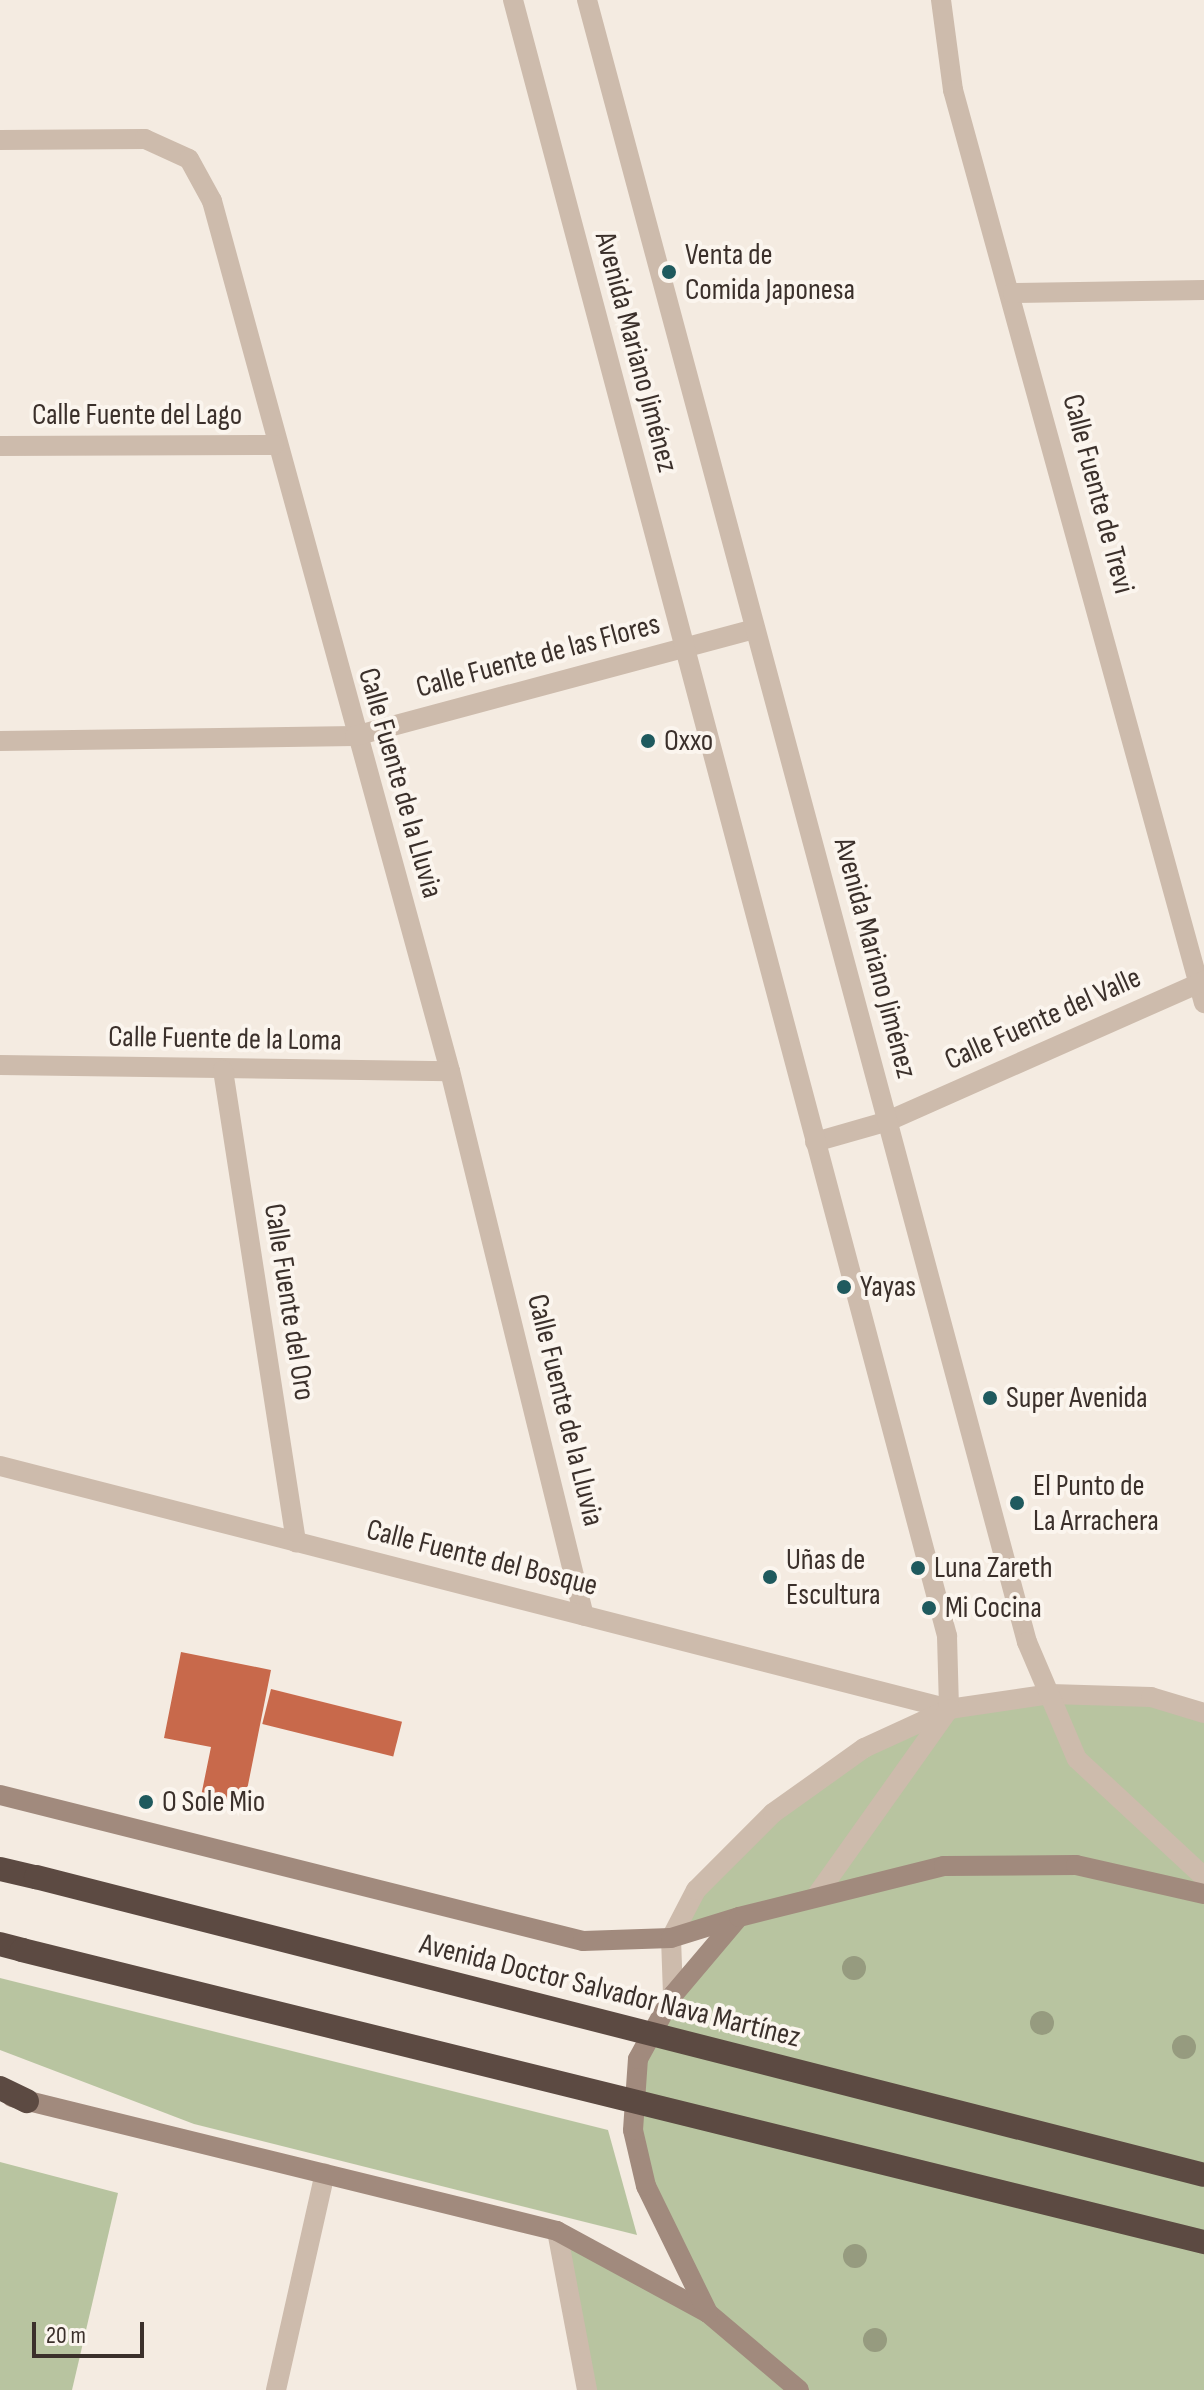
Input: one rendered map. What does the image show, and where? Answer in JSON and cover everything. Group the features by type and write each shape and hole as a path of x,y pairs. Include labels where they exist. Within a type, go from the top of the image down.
{"highway":[{"name":"Avenida Doctor Salvador Nava Martínez","path":"0,1869 1204,2175"},
{"path":"11,1947 1204,2242"},
{"path":"0,2091 27,2101"}],"main road":[{"name":"Avenida Doctor Salvador Nava Martínez","path":"0,1795 583,1941 671,1938 818,1893 944,1866 1076,1865 1204,1894"},
{"path":"708,2313 666,2236 633,2130 638,2059 673,1995 739,1917"},
{"path":"27,2101 557,2231 708,2313 799,2390"}],"street":[{"name":"Avenida Mariano Jiménez","path":"513,0 682,648 947,1636 949,1709"},
{"name":"Avenida Mariano Jiménez","path":"587,0 1027,1642 1077,1759 1204,1877"},
{"name":"Calle Fuente de Trevi","path":"941,0 953,90 1013,293 1201,982 1204,1003"},
{"name":"Calle Fuente de la Lluvia","path":"0,140 145,139 189,159 212,201 274,445 450,1071 584,1616"},
{"path":"1013,293 1204,290"},
{"name":"Calle Fuente del Lago","path":"0,446 274,445"},
{"name":"Calle Fuente de las Flores","path":"0,741 355,736 755,629"},
{"name":"Calle Fuente del Valle","path":"815,1142 888,1121 1201,982"},
{"name":"Calle Fuente de la Loma","path":"0,1065 450,1071"},
{"name":"Calle Fuente del Oro","path":"223,1070 296,1542"},
{"name":"Calle Fuente del Bosque","path":"0,1466 949,1709"},
{"name":"Calle Fuente del Bosque","path":"673,1995 671,1938 696,1890 773,1813 864,1748 949,1709 1050,1694 1151,1697 1204,1713"},
{"path":"818,1893 949,1709"},
{"path":"276,2390 325,2173"},
{"path":"557,2231 587,2390"}],"green space":[{"path":"1050,1694 1204,1713 1204,1892 1076,1865 944,1866 671,1938 696,1890 773,1813 949,1709"},
{"path":"1077,1868 1204,1897 1204,2390 584,2390 557,2231 707,2313 633,2131 639,2059 673,1996 741,1919 943,1869"},
{"path":"0,1978 608,2130 637,2235 194,2124 0,2050"},
{"path":"0,2162 118,2193 72,2390 0,2390"}],"building":[{"path":"181,1652 271,1670 243,1810 200,1801 211,1747 164,1738"},
{"path":"271,1689 402,1722 393,1757 262,1724"}],"place":[{"name":"Venta de Comida Japonesa","path":"669,272"},
{"name":"Oxxo","path":"648,741"},
{"name":"Yayas","path":"844,1287"},
{"name":"Super Avenida","path":"990,1398"},
{"name":"El Punto de La Arrachera","path":"1017,1503"},
{"name":"Luna Zareth","path":"918,1568"},
{"name":"Uñas de Escultura","path":"770,1577"},
{"name":"Mi Cocina","path":"929,1608"},
{"name":"O Sole Mio","path":"146,1802"}]}
